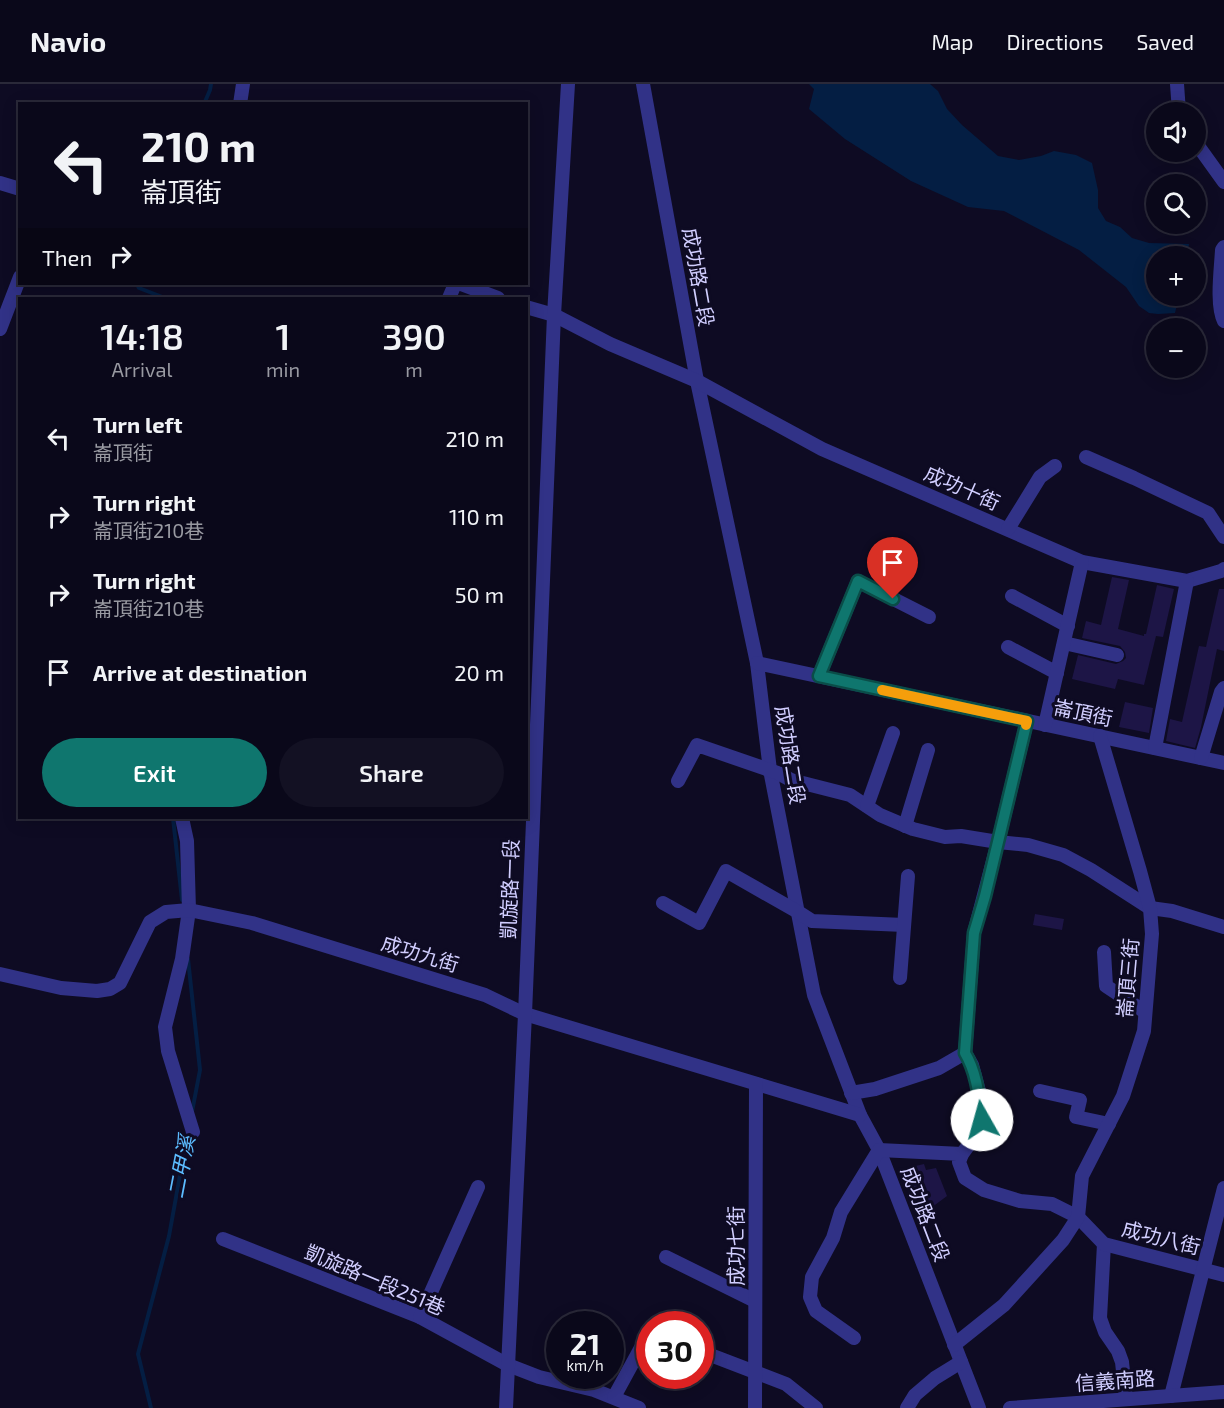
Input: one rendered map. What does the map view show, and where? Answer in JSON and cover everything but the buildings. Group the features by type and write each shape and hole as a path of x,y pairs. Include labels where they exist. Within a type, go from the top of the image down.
{"street":[{"path":"240,102 243,84"},
{"name":"凱旋路一段","path":"506,1408 554,315 568,84"},
{"name":"成功路二段","path":"643,84 697,381 757,663 770,770 814,995 860,1115 879,1150 979,1408"},
{"path":"1176,84 1178,102"},
{"path":"1206,157 1224,182"},
{"path":"0,183 18,188"},
{"path":"1224,247 1220,307 1224,321"},
{"path":"0,329 18,282"},
{"path":"463,285 495,297"},
{"name":"成功十街","path":"528,308 554,315 610,344 697,381 822,448 1082,562 1187,581 1221,571 1224,568"},
{"path":"1086,457 1208,513 1224,537"},
{"path":"1008,529 1040,477 1055,466"},
{"path":"1045,724 1082,562"},
{"path":"819,676 858,581 929,617"},
{"path":"1155,748 1187,581"},
{"path":"1012,596 1068,626"},
{"path":"1064,644 1117,655"},
{"path":"1008,647 1057,673"},
{"name":"崙頂街","path":"757,663 1224,763"},
{"path":"1201,758 1224,688"},
{"path":"854,1338 816,1311 810,1298 812,1277 833,1238 841,1212 879,1150 962,1154 977,1134 982,1120 979,1091 972,1065 965,1053 974,933 1027,721"},
{"path":"867,806 893,733"},
{"name":"崙頂三街","path":"1078,1217 1082,1176 1123,1096 1144,1031 1152,934 1150,908 1100,736"},
{"path":"678,781 697,744 770,770 791,780 850,795 880,815 913,829 945,837 962,836 1028,845 1063,855 1150,908 1172,911 1224,927"},
{"path":"905,826 928,750"},
{"path":"182,819 187,841 189,910 182,959 165,1027 168,1051 193,1132"},
{"path":"663,903 699,922 726,871 812,921 904,924"},
{"path":"900,978 908,876"},
{"name":"成功九街","path":"0,974 61,988 97,991 110,989 120,983 150,922 166,912 189,910 252,923 485,995 525,1014 860,1115"},
{"path":"1104,952 1106,986 1145,1012"},
{"path":"851,1093 875,1089 939,1068 965,1053"},
{"name":"成功七街","path":"755,1408 756,1084"},
{"path":"1040,1091 1080,1100 1076,1117 1109,1124"},
{"name":"成功八街","path":"962,1154 959,1162 965,1178 984,1190 1020,1201 1052,1204 1078,1217 1104,1244 1224,1275"},
{"path":"420,1317 478,1187"},
{"path":"1171,1396 1224,1188"},
{"path":"954,1345 1004,1305 1063,1240 1078,1217"},
{"name":"凱旋路一段251巷","path":"223,1239 420,1317 508,1365 539,1377 594,1390 639,1408"},
{"path":"1104,1244 1100,1318 1122,1362 1126,1399"},
{"path":"666,1257 755,1301"},
{"path":"614,1397 636,1357"},
{"path":"714,1357 786,1384 816,1408"},
{"path":"907,1408 915,1395 935,1378 961,1362"},
{"name":"信義南路","path":"1010,1408 1224,1392"}],"water":[{"path":"809,84 930,84 938,91 947,109 962,125 998,156 1019,160 1054,151 1076,155 1092,163 1098,190 1098,208 1106,221 1120,227 1132,238 1149,243 1189,244 1189,246 1146,246 1146,306 1177,306 1175,313 1149,313 1139,306 1126,287 1079,250 1004,211 968,207 911,181 845,139 809,109 814,89"}],"waterway":[{"name":"二甲溪","path":"205,102 211,84"},
{"name":"二甲溪","path":"138,285 139,288 162,297"},
{"name":"二甲溪","path":"173,819 182,900"},
{"name":"二甲溪","path":"188,959 200,1070 192,1112"},
{"name":"二甲溪","path":"151,1408 138,1354 169,1236 188,1131"}],"slow traffic":[{"path":"882,690 1027,721 1026,725"}],"route":[{"path":"893,599 858,581 819,676 1027,721 974,933 965,1053 972,1065 979,1091 982,1120"}]}
